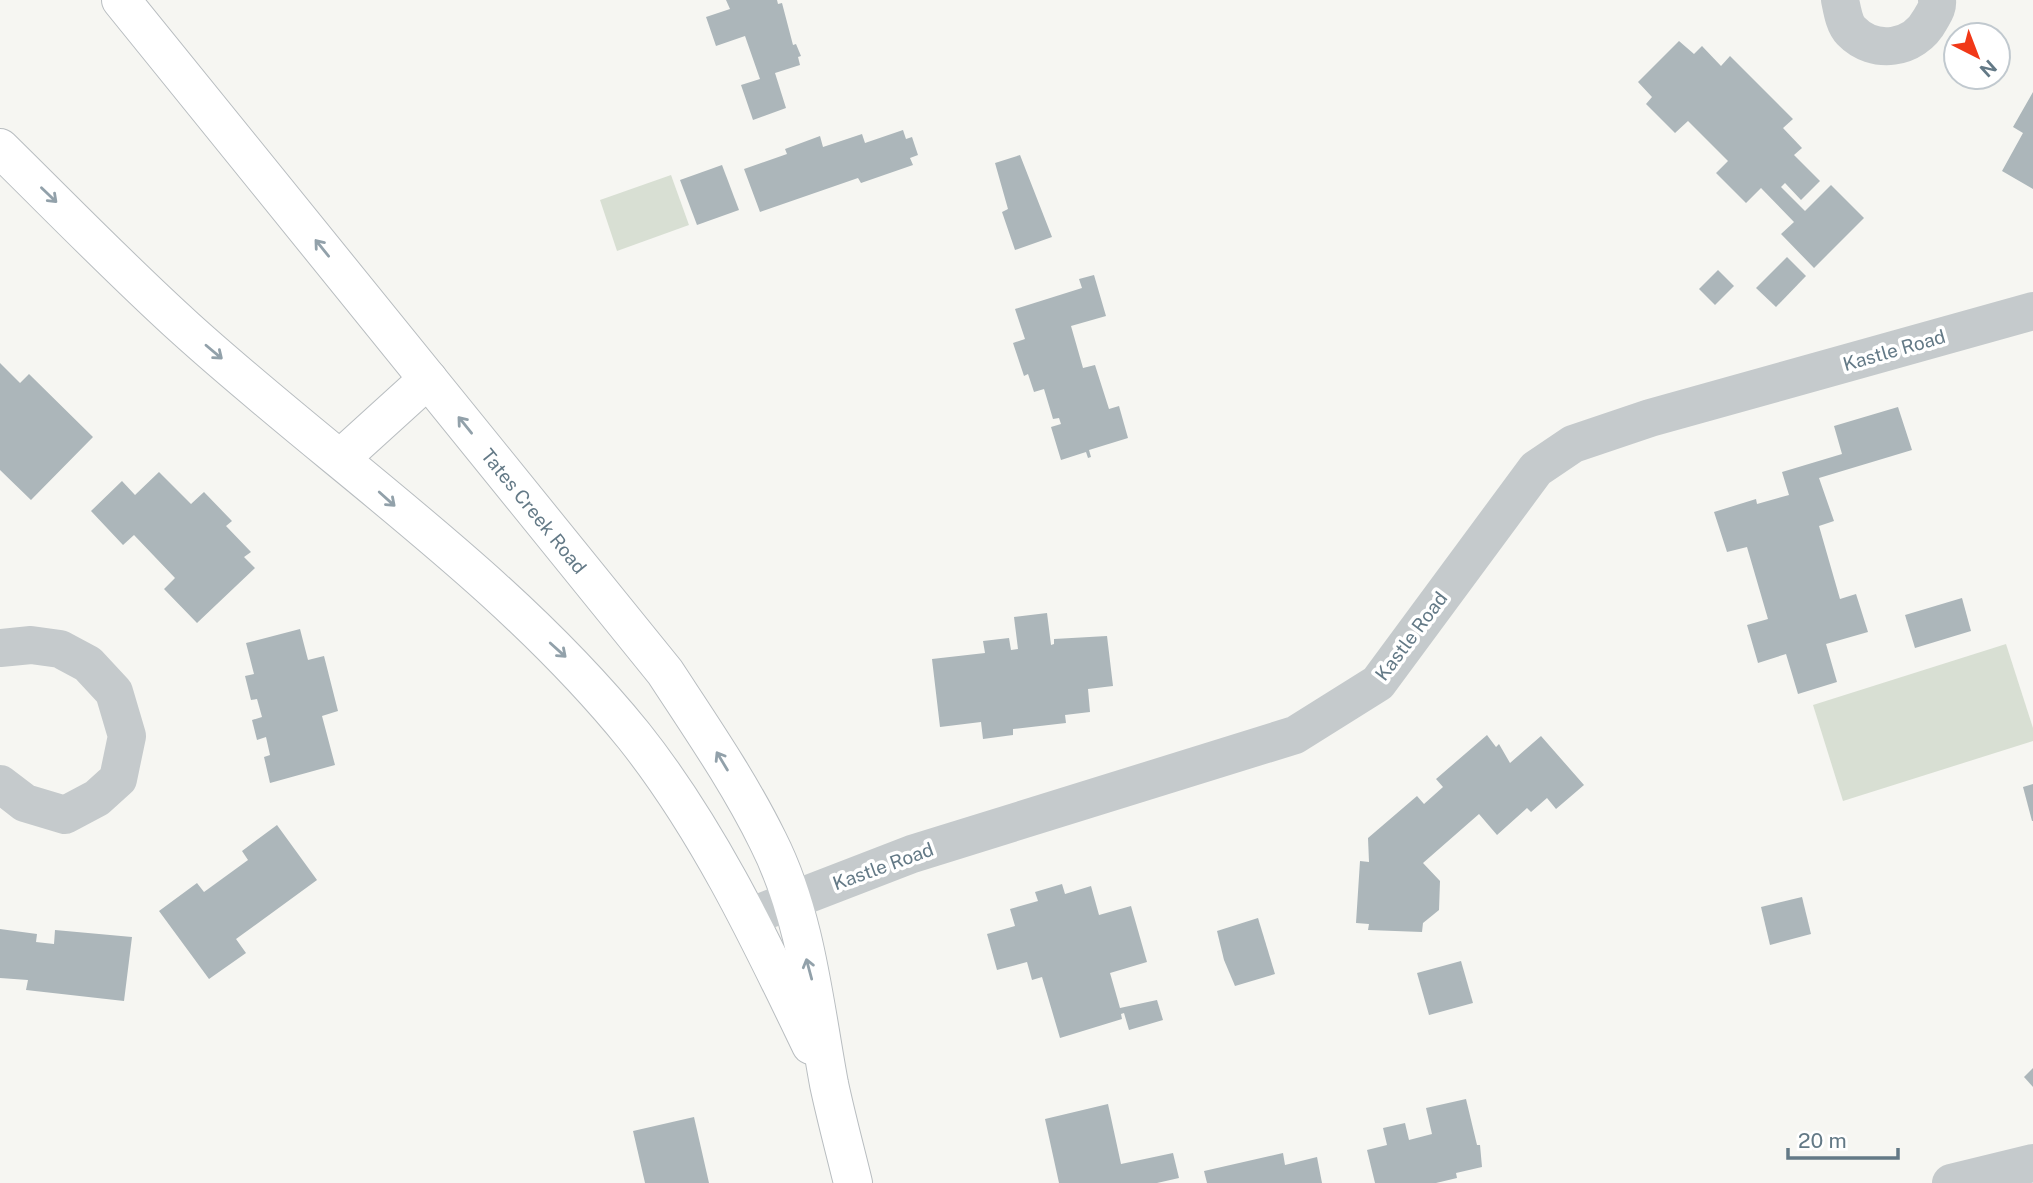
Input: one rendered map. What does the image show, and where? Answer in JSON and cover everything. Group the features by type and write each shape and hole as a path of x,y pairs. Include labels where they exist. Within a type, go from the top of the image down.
{"main road":[{"name":"Tates Creek Road","path":"121,0 665,672 719,754 769,842 790,901 813,982 830,1085 853,1183"},
{"name":"Tates Creek Road","path":"0,148 185,328 341,458 567,658 636,739 696,827 748,917 830,1085"},
{"path":"341,458 428,379"}],"street":[{"path":"1840,0 1848,29 1869,45 1899,46 1924,31 1938,6 1937,0"},
{"name":"Kastle Road","path":"748,917 912,854 1294,736 1378,683 1536,469 1573,444 1650,418 2033,311"},
{"path":"0,648 31,645 60,649 89,664 114,692 127,736 118,779 97,798 65,815 25,803 0,784"},
{"path":"1951,1183 2033,1163"}],"shaded area":[{"path":"671,175 689,225 617,251 600,200"},
{"path":"2006,644 2033,728 2033,741 1843,801 1813,705"}],"building":[{"path":"726,0 777,0 778,4 782,3 793,45 796,44 801,56 798,57 800,65 775,73 786,108 753,120 741,85 760,79 745,36 716,46 706,17 730,9"},
{"path":"1679,41 1694,54 1702,46 1721,66 1730,56 1793,119 1783,128 1802,148 1794,155 1820,181 1801,200 1785,183 1781,187 1805,211 1831,185 1864,218 1814,268 1781,234 1794,222 1761,188 1746,203 1716,173 1728,161 1688,121 1675,133 1646,104 1652,97 1638,82"},
{"path":"2033,92 2033,189 2002,171 2023,133 2013,127"},
{"path":"903,130 906,139 912,137 918,155 910,158 913,165 861,183 858,178 760,212 744,169 787,154 785,149 820,136 823,147 862,134 865,143"},
{"path":"1020,155 1052,237 1015,250 1002,212 1008,209 995,163"},
{"path":"722,165 739,210 697,225 680,180"},
{"path":"1787,257 1806,276 1776,307 1756,288"},
{"path":"1718,270 1734,286 1715,305 1699,289"},
{"path":"1094,275 1106,316 1071,326 1083,368 1095,365 1109,409 1119,406 1128,438 1089,450 1091,457 1088,458 1086,452 1061,460 1051,427 1061,424 1059,418 1053,419 1044,389 1034,392 1028,374 1024,376 1013,343 1025,339 1015,309 1082,288 1079,279"},
{"path":"0,363 20,383 29,374 93,437 31,500 0,470"},
{"path":"1898,407 1912,450 1819,478 1834,521 1819,526 1840,599 1856,594 1868,632 1826,644 1837,682 1798,694 1786,654 1758,663 1747,625 1768,619 1747,547 1727,552 1714,512 1756,499 1757,504 1789,495 1782,472 1842,454 1834,426"},
{"path":"159,472 191,504 204,492 232,521 226,526 251,552 244,557 255,568 197,623 164,589 175,578 134,535 123,545 91,511 122,481 135,495"},
{"path":"1962,598 1971,631 1915,648 1905,615"},
{"path":"1047,613 1051,645 1054,644 1054,639 1107,636 1113,686 1088,689 1090,712 1065,715 1066,723 1013,729 1013,735 983,739 981,722 940,727 932,659 985,653 983,641 1009,638 1011,650 1018,649 1014,617"},
{"path":"300,629 308,660 324,656 338,711 322,716 335,765 270,783 264,757 270,755 266,737 257,740 252,720 262,717 257,699 251,700 245,676 254,674 246,643"},
{"path":"1487,735 1496,747 1499,744 1510,763 1541,736 1584,785 1556,809 1547,798 1531,812 1527,808 1497,835 1479,814 1423,863 1440,881 1439,910 1423,923 1422,932 1368,930 1369,924 1356,923 1360,861 1369,862 1368,838 1417,796 1424,804 1443,787 1436,779"},
{"path":"2033,784 2033,821 2032,821 2023,787"},
{"path":"277,825 317,880 236,939 246,953 209,979 159,911 197,883 204,892 248,860 242,851"},
{"path":"1062,884 1065,894 1091,886 1099,915 1131,906 1147,962 1110,973 1120,1008 1157,1000 1163,1020 1129,1030 1124,1013 1121,1014 1122,1019 1060,1038 1042,977 1032,980 1027,962 997,970 987,934 1015,926 1010,909 1038,901 1035,892"},
{"path":"1802,897 1811,934 1770,945 1761,907"},
{"path":"1258,918 1275,974 1235,986 1224,960 1217,931"},
{"path":"0,929 37,934 36,942 54,944 55,930 132,937 124,1001 26,990 28,980 0,978"},
{"path":"1461,961 1473,1003 1429,1015 1417,973"},
{"path":"2033,1068 2033,1087 2024,1077"},
{"path":"1466,1099 1477,1145 1480,1145 1482,1167 1456,1173 1457,1178 1436,1183 1375,1183 1367,1150 1387,1145 1383,1128 1405,1123 1409,1140 1432,1134 1426,1108"},
{"path":"1108,1104 1121,1164 1173,1153 1179,1178 1157,1183 1059,1183 1045,1119"},
{"path":"694,1117 709,1183 645,1183 633,1131"},
{"path":"1283,1153 1285,1165 1317,1157 1322,1183 1207,1183 1204,1171"}]}
